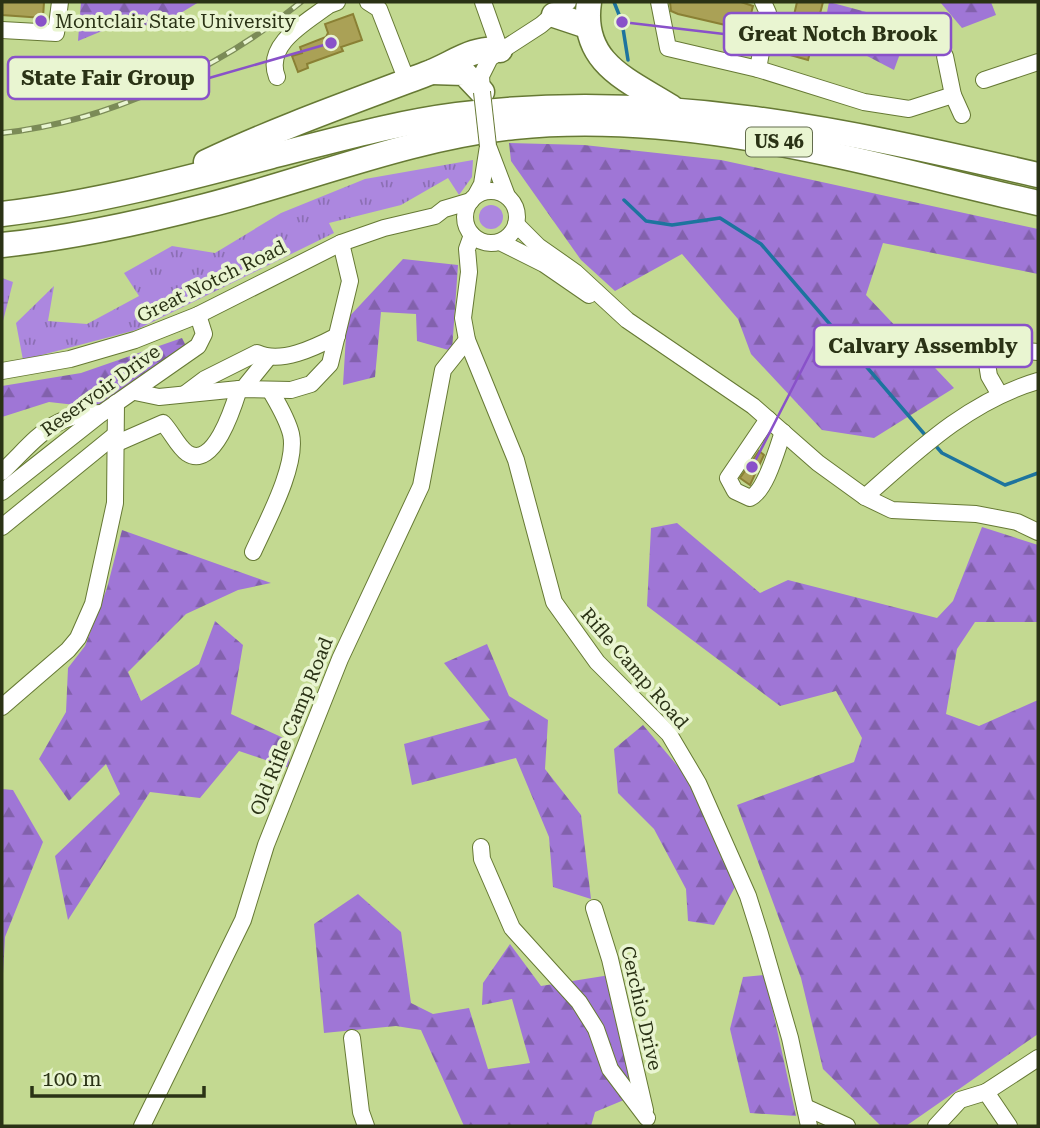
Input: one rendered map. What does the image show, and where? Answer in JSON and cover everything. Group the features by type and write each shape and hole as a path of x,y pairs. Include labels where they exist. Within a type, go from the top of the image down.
{"highway":[{"path":"561,8 588,14 598,53 619,76 672,107"},
{"path":"152,187 258,137 431,72 486,48 500,50"},
{"path":"431,72 464,73 482,92"},
{"name":"US 46","path":"2,214 103,198 152,187 370,130 456,115 593,104 672,107 826,128 1038,175"},
{"name":"US 46","path":"2,245 105,228 206,206 451,138 514,127 562,125 626,123 749,136 1038,203"}],"street":[{"path":"2,30 56,33 60,2"},
{"path":"277,77 274,68 277,49 320,12 337,2"},
{"path":"369,2 379,9 407,81"},
{"path":"483,2 500,50"},
{"path":"659,2 668,48 758,69 864,102 909,109 953,95"},
{"path":"758,69 768,13 763,2"},
{"path":"469,272 497,242 513,231 517,212 507,196 488,146 482,92 483,69 500,50 561,8"},
{"path":"945,56 953,95 962,115"},
{"path":"984,80 1038,62"},
{"path":"470,232 465,214 482,184 488,146"},
{"path":"474,198 489,191 507,196"},
{"name":"Great Notch Road","path":"2,371 103,350 198,315 341,243 435,216 444,209 474,198"},
{"path":"435,216 470,232 482,242 497,242 544,264 579,289 610,306 768,419 843,484 865,497 892,510 976,514 1017,522 1038,531"},
{"path":"516,224 538,246 575,272 610,306"},
{"name":"Rifle Camp Road","path":"470,232 467,249 469,272 463,318 467,340 516,460 554,602 597,662 669,734 713,815 760,933 809,1126"},
{"path":"135,391 159,397 241,389 291,390 311,384 330,364 349,281 341,243"},
{"name":"Reservoir Drive","path":"2,492 102,413 201,343 204,329 198,315"},
{"path":"185,394 212,375 257,353 268,358 313,349 337,336"},
{"name":"Old Rifle Camp Road","path":"142,1126 243,920 266,845 340,659 421,486 443,370 467,340"},
{"path":"1000,395 989,376 986,357 1012,350 1038,352"},
{"path":"2,527 115,440 163,423 187,453 197,455 212,449 222,435 241,389 268,358"},
{"path":"865,497 946,426 1000,395 1038,381"},
{"path":"253,552 282,486 292,444 288,424 270,390"},
{"path":"2,707 68,650 78,638 93,604 116,503 116,403"},
{"path":"2,472 60,419 80,413 102,413"},
{"path":"768,419 728,478 739,494 750,498 756,495 774,459 783,432"},
{"name":"Cerchio Drive","path":"481,847 482,859 512,928 579,1002 596,1029 610,1069 648,1122"},
{"name":"Cerchio Drive","path":"594,908 610,959 648,1122"},
{"path":"352,1038 361,1112 366,1126"},
{"path":"936,1126 960,1100 986,1092 1038,1058"},
{"path":"986,1092 1009,1126"},
{"path":"805,1107 847,1126"}],"green space":[{"path":"81,2 199,2 159,26 119,24 78,41"},
{"path":"829,2 911,24 894,70 823,33"},
{"path":"940,2 991,2 996,15 962,28"},
{"path":"509,143 584,145 721,160 1038,229 1038,274 883,243 866,295 954,388 874,438 822,430 751,354 738,319 682,254 615,291 581,260 511,161"},
{"path":"473,160 472,177 459,195 448,178 401,205 329,223 334,233 136,330 23,360 16,323 54,286 48,321 87,324 139,296 124,273 172,246 215,253 281,213 365,179"},
{"path":"491,205 502,212 503,217 496,228 491,229 480,222 479,217 486,206"},
{"path":"403,259 458,265 452,351 417,341 416,314 381,312 375,377 343,385 347,319"},
{"path":"2,278 13,282 2,325"},
{"path":"182,338 186,346 102,408 49,402 2,417 2,386 81,373"},
{"path":"677,523 760,593 788,580 937,618 953,601 982,527 1038,545 1038,622 975,622 957,649 946,714 979,726 1038,700 1038,1034 906,1126 881,1126 823,1069 801,978 737,805 854,762 862,738 836,691 780,706 647,606 651,528"},
{"path":"122,530 271,583 238,590 186,614 128,672 141,701 199,664 215,621 243,645 231,714 290,741 289,768 239,751 200,798 150,792 68,920 55,856 120,794 106,764 69,801 39,759 66,712 68,668 85,646 107,588"},
{"path":"487,644 509,696 548,720 545,769 581,815 591,899 553,887 549,837 516,758 412,785 404,744 490,720 444,663"},
{"path":"643,725 686,776 735,887 714,925 688,921 686,889 654,829 618,793 614,749"},
{"path":"2,789 13,790 43,842 5,937 2,992"},
{"path":"358,894 401,932 411,1003 433,1014 469,1008 488,1069 530,1063 512,999 482,1005 483,983 510,944 541,986 610,975 636,1095 595,1112 591,1126 464,1126 421,1030 396,1026 324,1033 314,924"},
{"path":"765,975 796,1116 750,1113 730,1029 743,977"}],"building":[{"path":"2,2 44,2 43,18 2,15"},
{"path":"670,2 741,2 753,6 747,30 678,14 671,11"},
{"path":"797,2 823,2 808,60 783,53 788,23 792,24"},
{"path":"353,14 362,40 341,47 343,51 307,64 308,68 298,72 292,56 302,53 300,47 326,37 328,33 325,24"},
{"path":"759,451 764,455 750,485 740,478"}],"waterway":[{"path":"614,2 622,22 628,60"},
{"path":"624,200 646,221 672,225 720,218 761,244 926,436"},
{"path":"934,444 942,453 1005,485 1038,473"}],"railway":[{"path":"2,133 81,117 160,88 234,49 301,2"}],"place":[{"name":"Montclair State University","path":"41,21"},
{"name":"Great Notch Brook","path":"622,22"},
{"name":"State Fair Group","path":"331,43"},
{"name":"Calvary Assembly","path":"752,467"}]}
